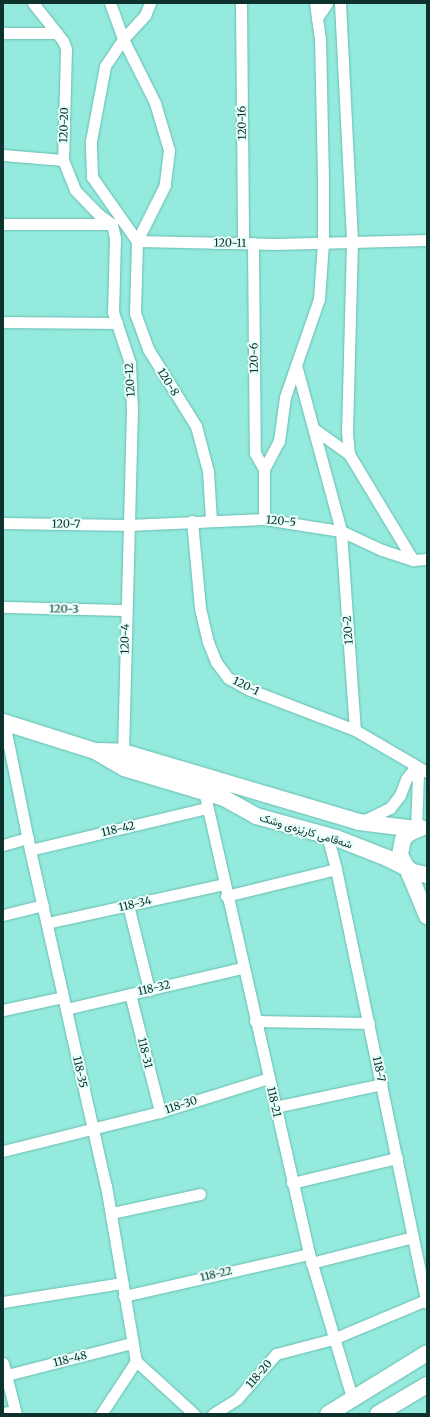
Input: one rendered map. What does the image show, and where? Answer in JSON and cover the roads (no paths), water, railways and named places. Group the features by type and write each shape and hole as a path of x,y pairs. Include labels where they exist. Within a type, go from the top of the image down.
{"main road":[{"name":"شەقامی کارێزەی وشک","path":"3,722 95,751 124,768 224,798 256,816 327,835 387,858 413,872 427,875"},
{"name":"شەقامی کارێزەی وشک","path":"95,751 123,752 359,822 421,828"},
{"path":"240,807 247,790"},
{"path":"421,828 409,833 400,847 403,862 407,868 427,916"},
{"path":"328,1414 353,1401 427,1353"},
{"path":"378,1414 401,1402 427,1385"},
{"path":"401,1402 427,1395"}],"street":[{"name":"120-20","path":"33,3 57,33 66,49 63,160 75,190 98,214 112,224"},
{"path":"110,3 123,39 155,103 169,150 165,185 137,242 92,177 91,141 105,66 123,39 145,15 150,3"},
{"name":"120-16","path":"241,3 248,243"},
{"path":"264,519 264,469 279,441 285,397 319,300 323,243 320,39 315,3"},
{"path":"317,18 327,3"},
{"path":"340,3 352,242 347,432 349,454"},
{"path":"3,33 57,33"},
{"path":"3,155 63,160"},
{"path":"3,224 112,224"},
{"name":"120-12","path":"112,224 115,238 113,312 130,363 132,409 128,525"},
{"name":"120-11","path":"137,242 323,243 427,240"},
{"name":"120-8","path":"137,242 135,313 148,349 196,426 208,471 211,520"},
{"name":"120-6","path":"248,243 255,453 264,469"},
{"path":"3,322 117,323"},
{"name":"120-2","path":"296,365 341,531 355,730"},
{"path":"314,429 349,454 414,560"},
{"name":"120-5","path":"128,525 211,520 264,519 341,531 382,550 414,560 427,559"},
{"name":"120-1","path":"192,522 200,608 208,642 216,662 228,678 248,689 355,730 427,772"},
{"name":"120-7","path":"3,523 128,525"},
{"name":"120-4","path":"123,752 128,525"},
{"name":"120-3","path":"3,607 126,610"},
{"name":"118-35","path":"3,722 8,768 28,838 112,1213 124,1296 136,1361"},
{"path":"359,822 390,808 400,795 413,765"},
{"path":"413,765 418,775 421,828"},
{"name":"118-42","path":"30,850 206,804"},
{"name":"118-21","path":"206,804 242,968 310,1258 333,1339 353,1401"},
{"name":"118-7","path":"327,835 336,869 369,1023 427,1302"},
{"path":"3,845 28,838"},
{"path":"226,896 336,869"},
{"name":"118-34","path":"47,923 224,884"},
{"path":"3,915 43,905"},
{"path":"128,905 149,990"},
{"name":"118-32","path":"66,1009 242,968"},
{"name":"118-31","path":"130,994 160,1112"},
{"path":"3,1010 63,997"},
{"path":"255,1021 369,1023"},
{"name":"118-30","path":"3,1152 160,1112 269,1078"},
{"path":"275,1107 382,1084"},
{"path":"292,1183 397,1158"},
{"path":"112,1213 200,1194"},
{"name":"118-22","path":"124,1296 413,1237"},
{"path":"3,1302 122,1283"},
{"name":"118-20","path":"213,1414 237,1399 276,1354 333,1339 427,1302"},
{"name":"118-48","path":"7,1376 132,1343"},
{"path":"101,1414 136,1361 194,1414"},
{"path":"3,1363 16,1412 3,1413"}]}
